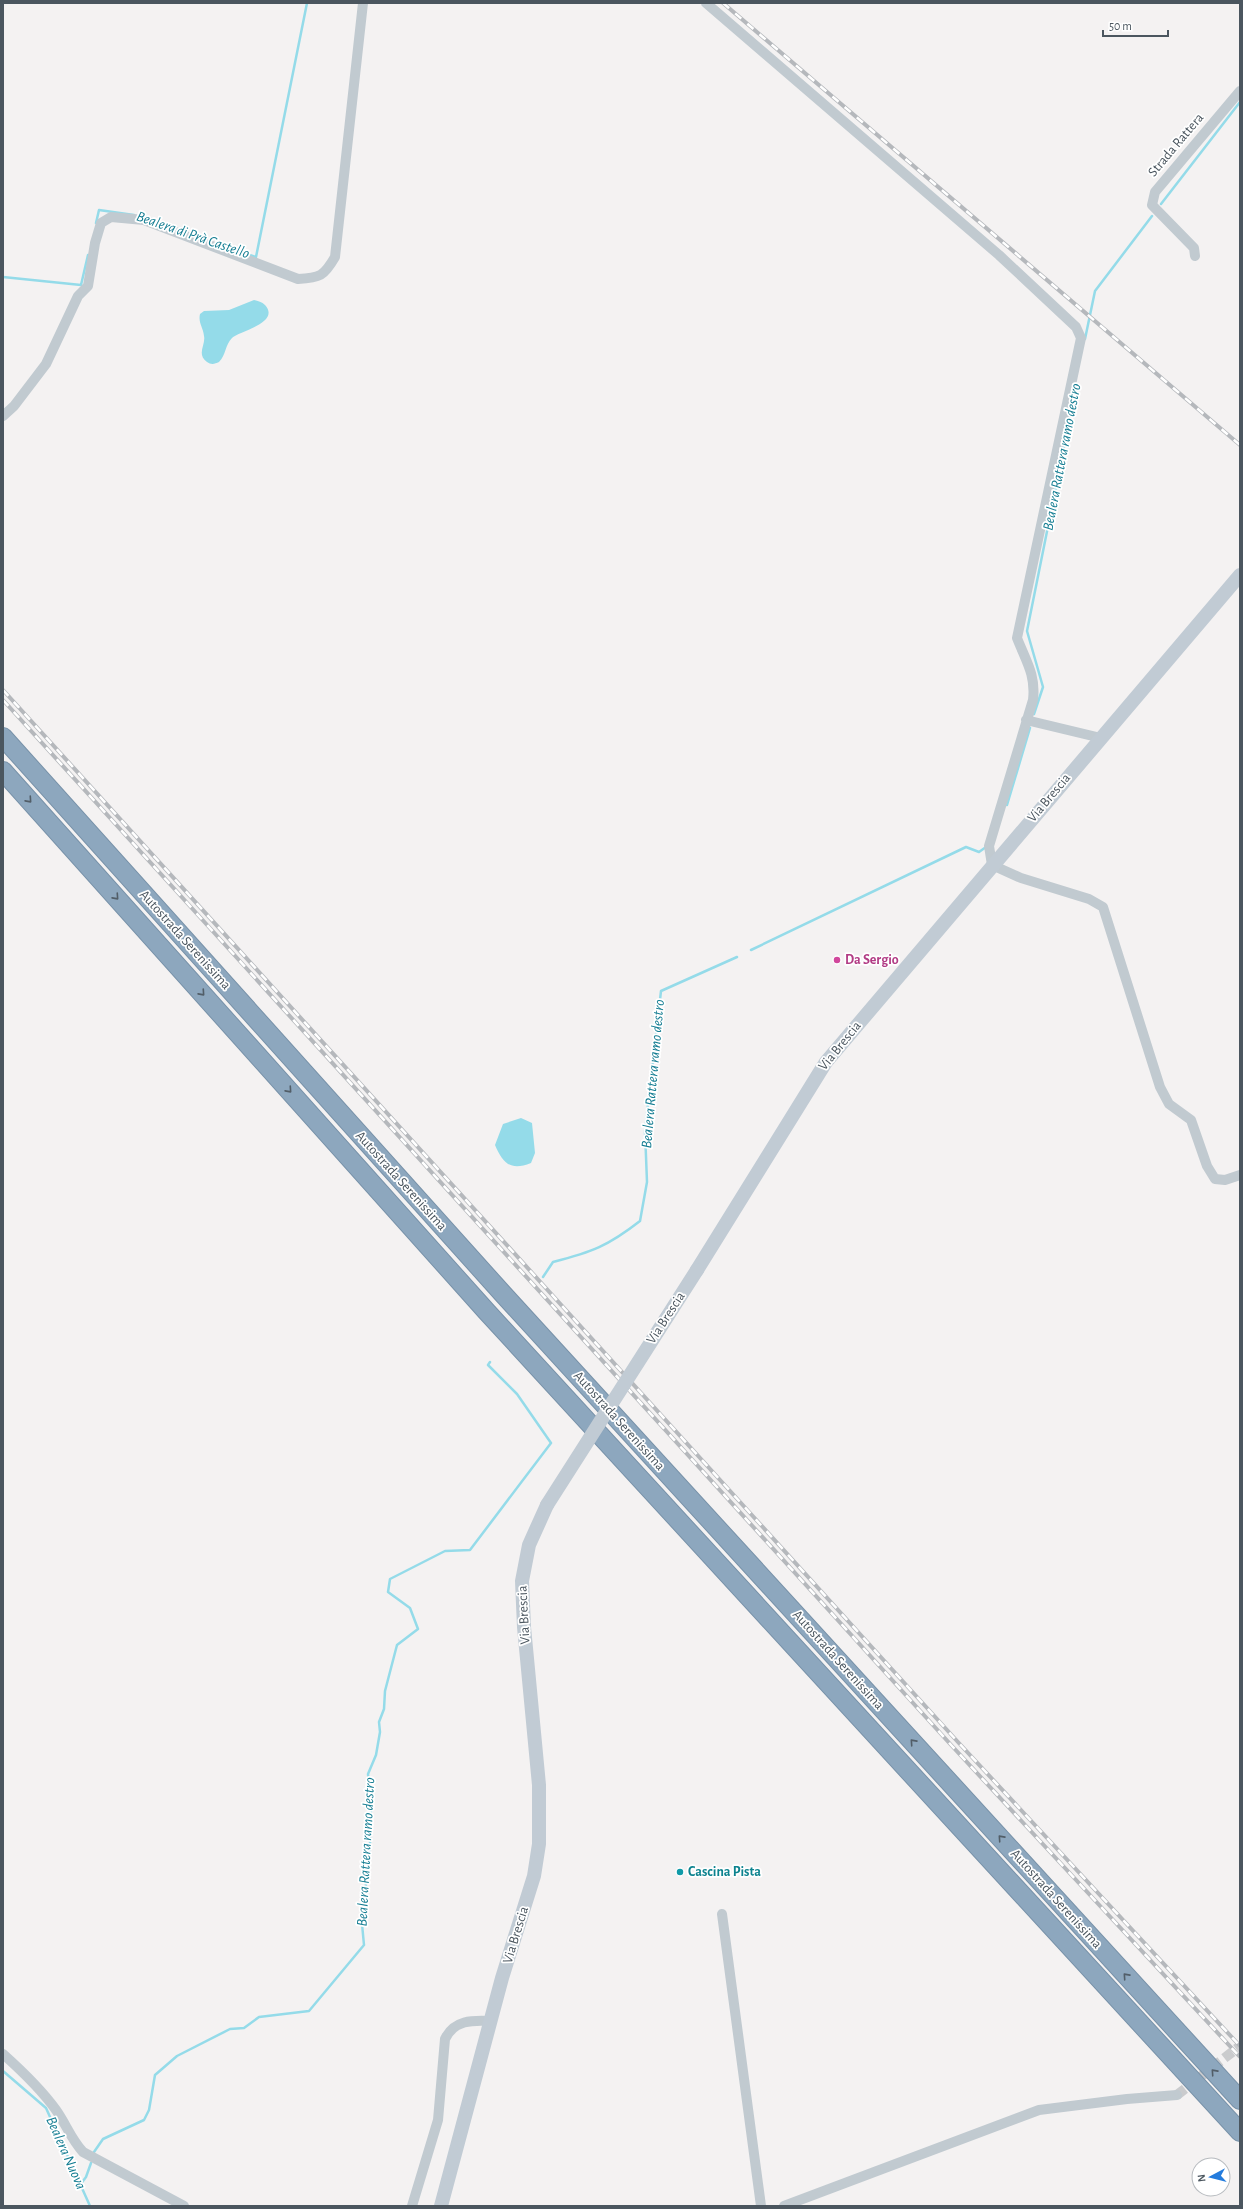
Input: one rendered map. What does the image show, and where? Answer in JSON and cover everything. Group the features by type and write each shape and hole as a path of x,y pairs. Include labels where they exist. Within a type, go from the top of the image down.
{"highway":[{"name":"Autostrada Serenissima","path":"3,737 503,1294 1240,2100"},
{"name":"Autostrada Serenissima","path":"3,771 487,1312 1240,2132"}],"main road":[{"name":"Via Brescia","path":"441,2206 490,2021 534,1876 539,1844 539,1785 524,1627 522,1582 529,1545 547,1505 697,1270 826,1062 1240,575"}],"street":[{"path":"3,416 14,406 46,364 78,296 88,286 95,243 101,223 111,217 144,220 298,279 316,278 327,271 335,257 364,3"},
{"path":"706,3 999,255 1076,327 1081,338 1017,638 1030,667 1035,685 1033,700 989,844 992,865 1021,878 1089,899 1103,907 1160,1087 1169,1104 1190,1120 1207,1166 1215,1179 1225,1180 1240,1175"},
{"name":"Strada Rattera","path":"1195,256 1194,248 1152,205 1155,192 1240,91"},
{"path":"1026,720 1101,738"},
{"path":"722,1914 761,2206"},
{"path":"412,2206 438,2120 445,2039 448,2032 462,2022 473,2020 490,2021"},
{"path":"3,2054 42,2091 57,2112 72,2140 83,2152 184,2206"},
{"path":"784,2206 1039,2110 1127,2099 1177,2096"}],"water":[{"path":"254,300 265,305 268,311 268,317 257,326 232,338 219,362 210,364 207,362 202,356 204,339 200,314 204,311 229,310"},
{"path":"521,1118 532,1123 535,1153 531,1163 513,1166 508,1164 501,1157 495,1145 503,1124"}],"waterway":[{"name":"Bealera di Prà Castello","path":"235,250 256,257 307,3"},
{"name":"Bealera Rattera ramo destro","path":"1161,204 1240,102"},
{"name":"Bealera di Prà Castello","path":"96,223 99,210 134,215"},
{"name":"Bealera Rattera ramo destro","path":"1085,339 1095,291 1152,216"},
{"name":"Bealera di Prà Castello","path":"3,277 81,285 88,255"},
{"name":"Bealera Rattera ramo destro","path":"1034,714 1043,687 1027,631 1074,397"},
{"name":"Bealera Rattera ramo destro","path":"1007,805 1030,728"},
{"name":"Bealera Rattera ramo destro","path":"751,950 966,847 979,852 986,847"},
{"name":"Bealera Rattera ramo destro","path":"543,1277 553,1262 579,1255 599,1247 618,1237 640,1221 647,1182 645,1131 661,991 737,957"},
{"name":"Bealera Rattera ramo destro","path":"94,2152 103,2139 144,2120 149,2110 155,2075 177,2056 230,2029 244,2028 259,2017 309,2011 364,1945 362,1924 370,1843 371,1805 368,1774 376,1755 380,1732 379,1722 384,1709 385,1691 397,1645 418,1629 410,1608 388,1592 390,1579 445,1551 470,1550 551,1443 517,1394 488,1365 490,1362"},
{"name":"Bealera Nuova","path":"3,2071 46,2108 90,2206"},
{"name":"Bealera Rattera ramo destro","path":"80,2185 86,2177 91,2163"}],"tunnel":[{"path":"1177,2095 1240,2046"}],"railway":[{"path":"723,3 1240,445"},
{"path":"3,690 957,1741 1240,2046"},
{"path":"3,700 952,1746 1240,2057"}],"place":[{"name":"Da Sergio","path":"837,960"},
{"name":"Cascina Pista","path":"680,1872"}]}
